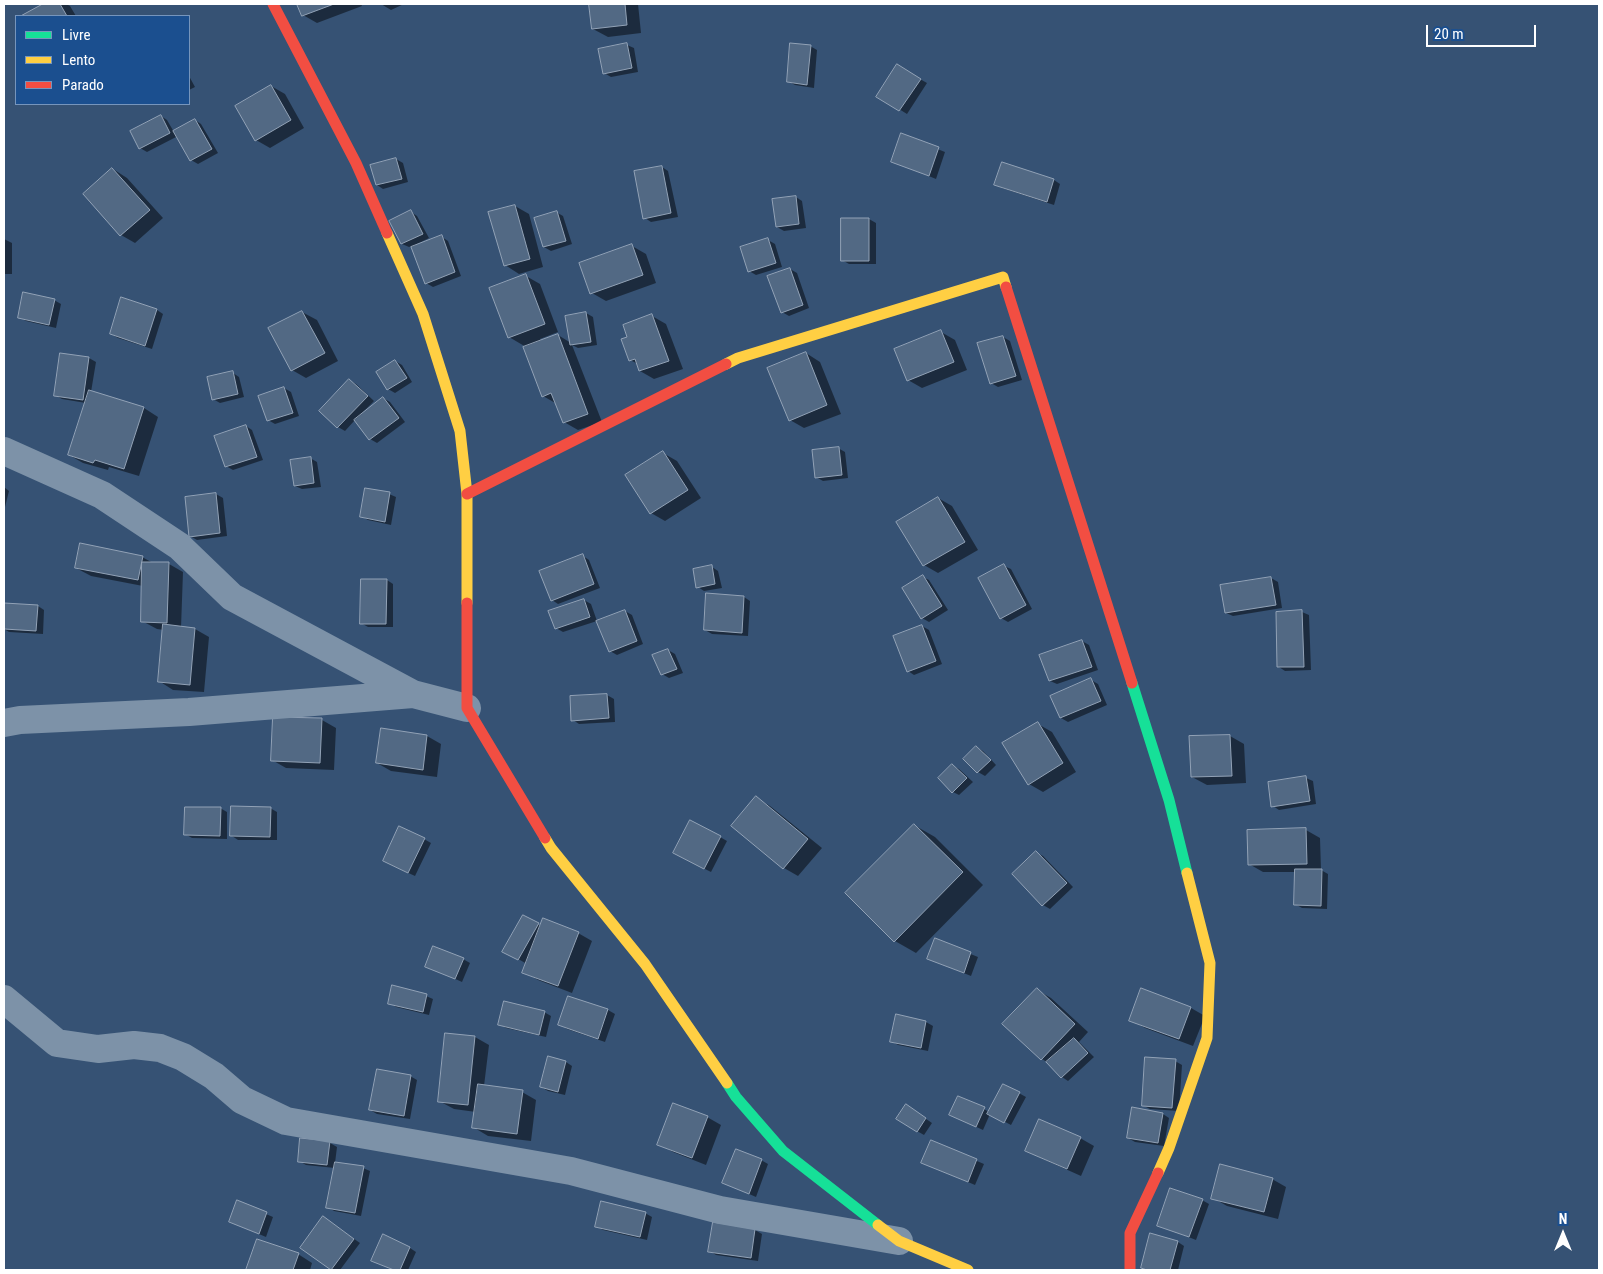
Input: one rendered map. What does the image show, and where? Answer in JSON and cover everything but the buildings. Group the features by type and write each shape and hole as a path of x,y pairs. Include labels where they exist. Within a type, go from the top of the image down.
{"street":[{"path":"273,4 356,163 423,314 460,431 467,494 467,708 551,848 645,964 736,1097 783,1151 899,1240"},
{"path":"467,494 738,358 1003,277 1169,800 1210,963 1207,1038 1169,1148 1130,1233 1130,1270"},
{"path":"4,451 102,495 179,546 232,597 413,694 467,708"},
{"path":"4,724 20,720 189,712 413,694"},
{"path":"4,999 57,1043 98,1049 134,1045 160,1048 183,1057 214,1076 242,1100 286,1121 571,1171 720,1210 899,1240 968,1270"}],"traffic: fast":[{"path":"1132,683 1169,800 1187,873"},
{"path":"727,1083 736,1097 783,1151 878,1225"}],"traffic: slow":[{"path":"387,233 423,314 460,431 467,494 467,603"},
{"path":"726,364 738,358 1003,277 1006,287"},
{"path":"545,838 551,848 645,964 727,1083"},
{"path":"1158,1173 1169,1148 1207,1038 1210,963 1187,873"},
{"path":"878,1225 899,1241 968,1270"}],"traffic: jam":[{"path":"273,4 356,163 387,233"},
{"path":"1006,287 1132,683"},
{"path":"467,494 726,364"},
{"path":"467,603 467,708 545,838"},
{"path":"1130,1270 1130,1233 1158,1173"}]}
